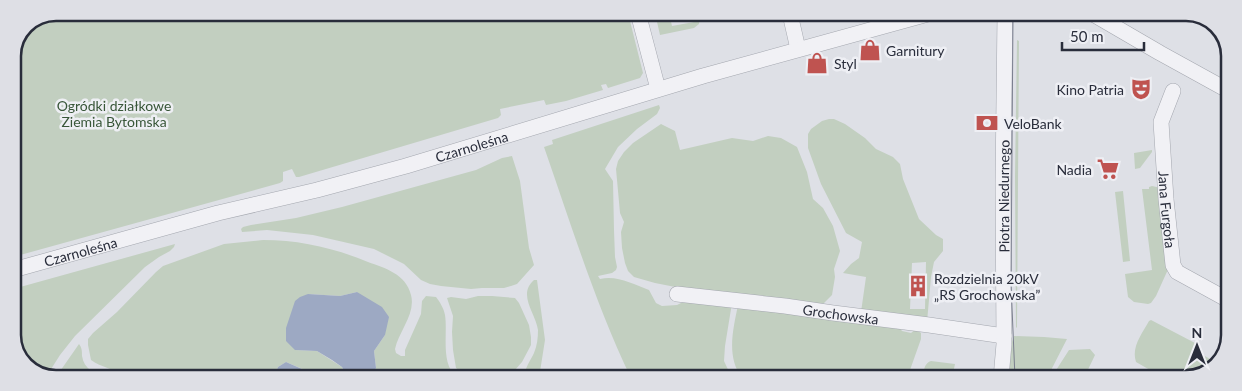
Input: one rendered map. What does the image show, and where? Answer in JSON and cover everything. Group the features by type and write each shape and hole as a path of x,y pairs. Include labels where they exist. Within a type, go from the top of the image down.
{"street":[{"path":"640,21 658,89"},
{"path":"792,21 798,49"},
{"name":"Czarnoleśna","path":"21,268 218,214 326,188 495,140 658,89 902,21"},
{"name":"Piotra Niedurnego","path":"1002,370 1004,336 1005,21"},
{"path":"1105,21 1221,87"},
{"name":"Jana Furgoła","path":"1173,91 1161,122 1173,265 1177,272 1221,296"},
{"name":"Grochowska","path":"677,294 785,306 1004,336"}],"green space":[{"name":"Ogródki działkowe Ziemia Bytomska","path":"56,21 630,21 643,73 640,78 608,88 606,84 601,85 603,90 566,101 546,105 544,100 500,109 501,115 498,118 299,177 296,177 292,169 283,172 283,181 21,255 21,56 27,37 37,27"},
{"path":"657,21 671,21 672,26 699,21 694,28 660,35"},
{"path":"1017,40 1019,41 1016,328 1015,176"},
{"path":"659,105 660,108 657,114 618,147 605,169 613,181 615,257 617,267 612,273 598,276 600,279 613,278 649,290 656,303 662,306 677,305 691,298 732,303 724,361 728,370 627,370 595,292 544,147 553,144 552,140"},
{"path":"834,119 845,124 865,138 876,149 893,157 900,164 903,179 919,219 943,239 943,251 934,262 931,277 927,322 861,312 866,277 843,273 859,258 862,242 846,233 821,184 808,148 808,134 811,129 822,121","holes":["926,262 925,309 910,309 912,263"]},
{"path":"661,124 675,131 680,150 732,138 753,141 768,136 781,138 797,147 807,172 813,199 823,208 833,226 840,251 834,269 835,277 832,295 820,307 716,295 655,283 634,277 628,271 622,248 621,232 624,222 620,213 616,169 618,161 633,143"},
{"path":"1152,150 1140,168 1135,169 1134,153"},
{"path":"512,156 520,181 529,248 534,265 517,284 504,288 471,289 430,284 421,280 404,264 374,249 313,235 267,230 242,232 241,229 251,225 296,218 342,207 476,170 502,158"},
{"path":"1152,186 1166,189 1170,265 1156,296 1148,304 1134,302 1128,297 1125,274 1152,270 1142,189 1149,189"},
{"path":"1123,191 1130,261 1123,262 1115,192"},
{"path":"263,240 304,243 355,257 394,273 405,282 412,302 409,316 397,342 396,353 405,356 405,350 421,314 422,301 426,296 436,297 444,310 447,357 451,370 375,370 374,351 385,335 357,292 340,296 308,294 295,350 317,351 344,370 305,370 286,362 277,370 112,370 91,360 88,339 156,272 163,266 224,244"},
{"path":"175,244 170,251 145,267 75,336 51,369 33,361 24,348 21,337 21,287"},
{"path":"534,280 537,280 545,340 540,370 526,370 538,339 537,324 527,298 529,286"},
{"path":"478,296 492,296 515,298 519,303 529,325 531,345 522,362 515,370 459,370 456,368 453,350 453,316 447,298 466,299"},
{"path":"738,305 899,327 902,331 911,333 916,329 921,333 921,339 910,370 737,370 732,352"},
{"path":"1151,320 1195,343 1195,346 1200,349 1201,354 1211,359 1197,368 1186,370 1150,370 1136,362 1136,346"},
{"path":"1014,336 1067,339 1051,370 1009,370"},
{"path":"79,344 83,360 91,370 61,370"},
{"path":"1090,349 1095,355 1088,370 1056,370 1069,350"},
{"path":"929,362 955,364 954,370 924,370"}],"water":[{"path":"357,292 382,307 389,317 385,335 374,351 375,370 344,370 317,351 295,350 286,341 286,328 295,301 308,294 340,296"},
{"path":"286,362 304,370 277,370"}],"tram line":[{"path":"1013,21 1011,284 1015,370"}],"place":[{"name":"Garnitury","path":"870,50"},
{"name":"Styl","path":"817,63"},
{"name":"Kino Patria","path":"1141,89"},
{"name":"VeloBank","path":"987,123"},
{"name":"Nadia","path":"1108,169"},
{"name":"Rozdzielnia 20kV „RS Grochowska”","path":"918,286"}]}
